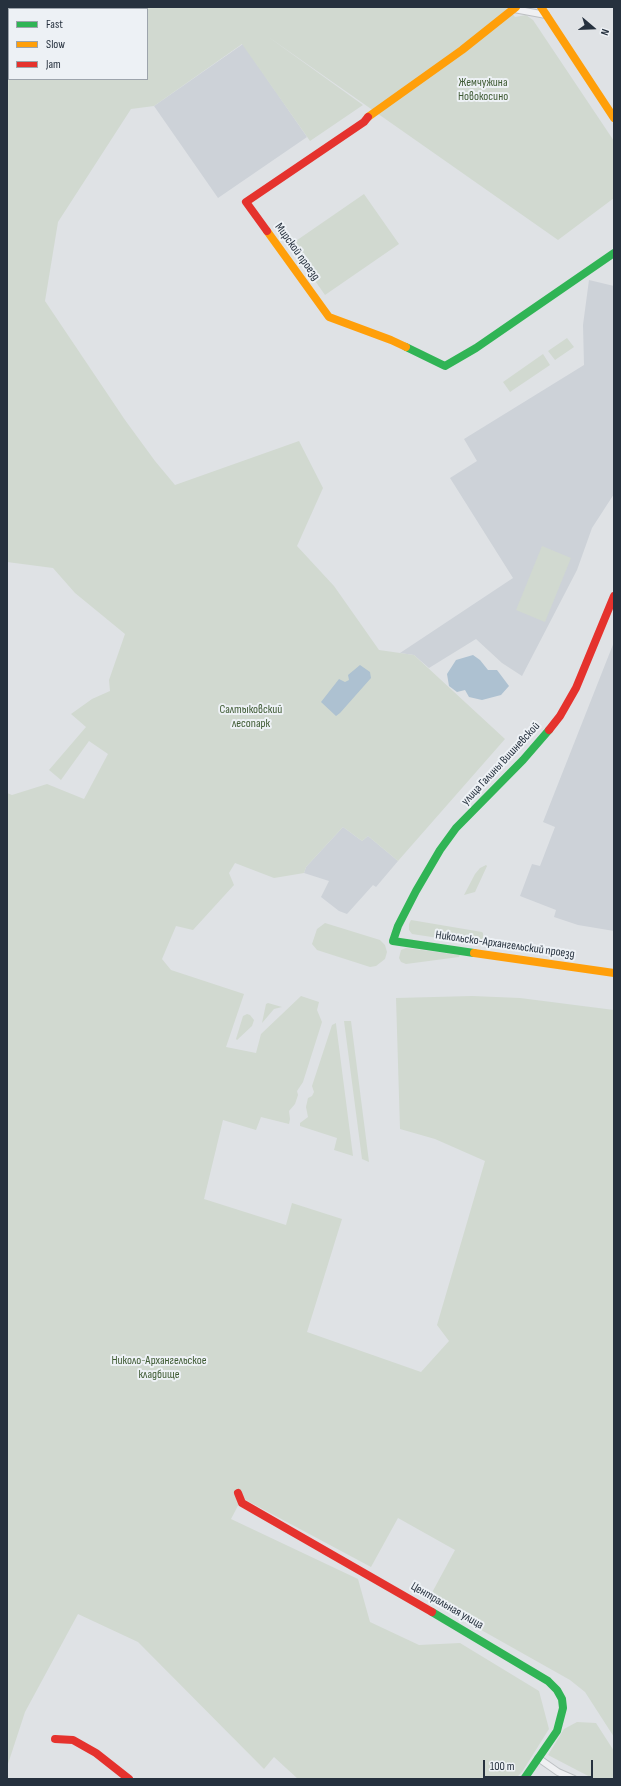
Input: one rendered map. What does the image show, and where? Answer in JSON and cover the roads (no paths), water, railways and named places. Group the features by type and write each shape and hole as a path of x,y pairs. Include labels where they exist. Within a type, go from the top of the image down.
{"street":[{"path":"541,7 614,118"},
{"name":"Мирской проезд","path":"546,15 515,8 462,50 369,116 364,122 246,202 329,317 391,340 445,366 476,348 614,253"},
{"name":"улица Галины Вишневской","path":"393,941 398,926 416,891 440,850 456,828 524,760 560,716 576,688 614,596"},
{"name":"Никольско-Архангельский проезд","path":"393,941 614,973"},
{"name":"Центральная улица","path":"238,1493 242,1503 356,1567 548,1681 557,1690 562,1699 563,1708 556,1731 524,1779"},
{"path":"55,1739 74,1740 96,1754 129,1779"},
{"path":"538,1758 558,1772 574,1779"}],"water":[{"path":"473,655 480,660 488,670 497,670 509,686 501,695 482,700 469,697 465,690 457,692 449,686 447,674 456,660"},
{"path":"360,665 370,672 371,678 336,716 321,702 339,679 345,682 349,680 348,675"}],"park label":[{"name":"Жемчужина Новокосино","path":"483,90"},
{"name":"Салтыковский лесопарк","path":"251,717"},
{"name":"Николо-Архангельское кладбище","path":"159,1368"}]}
